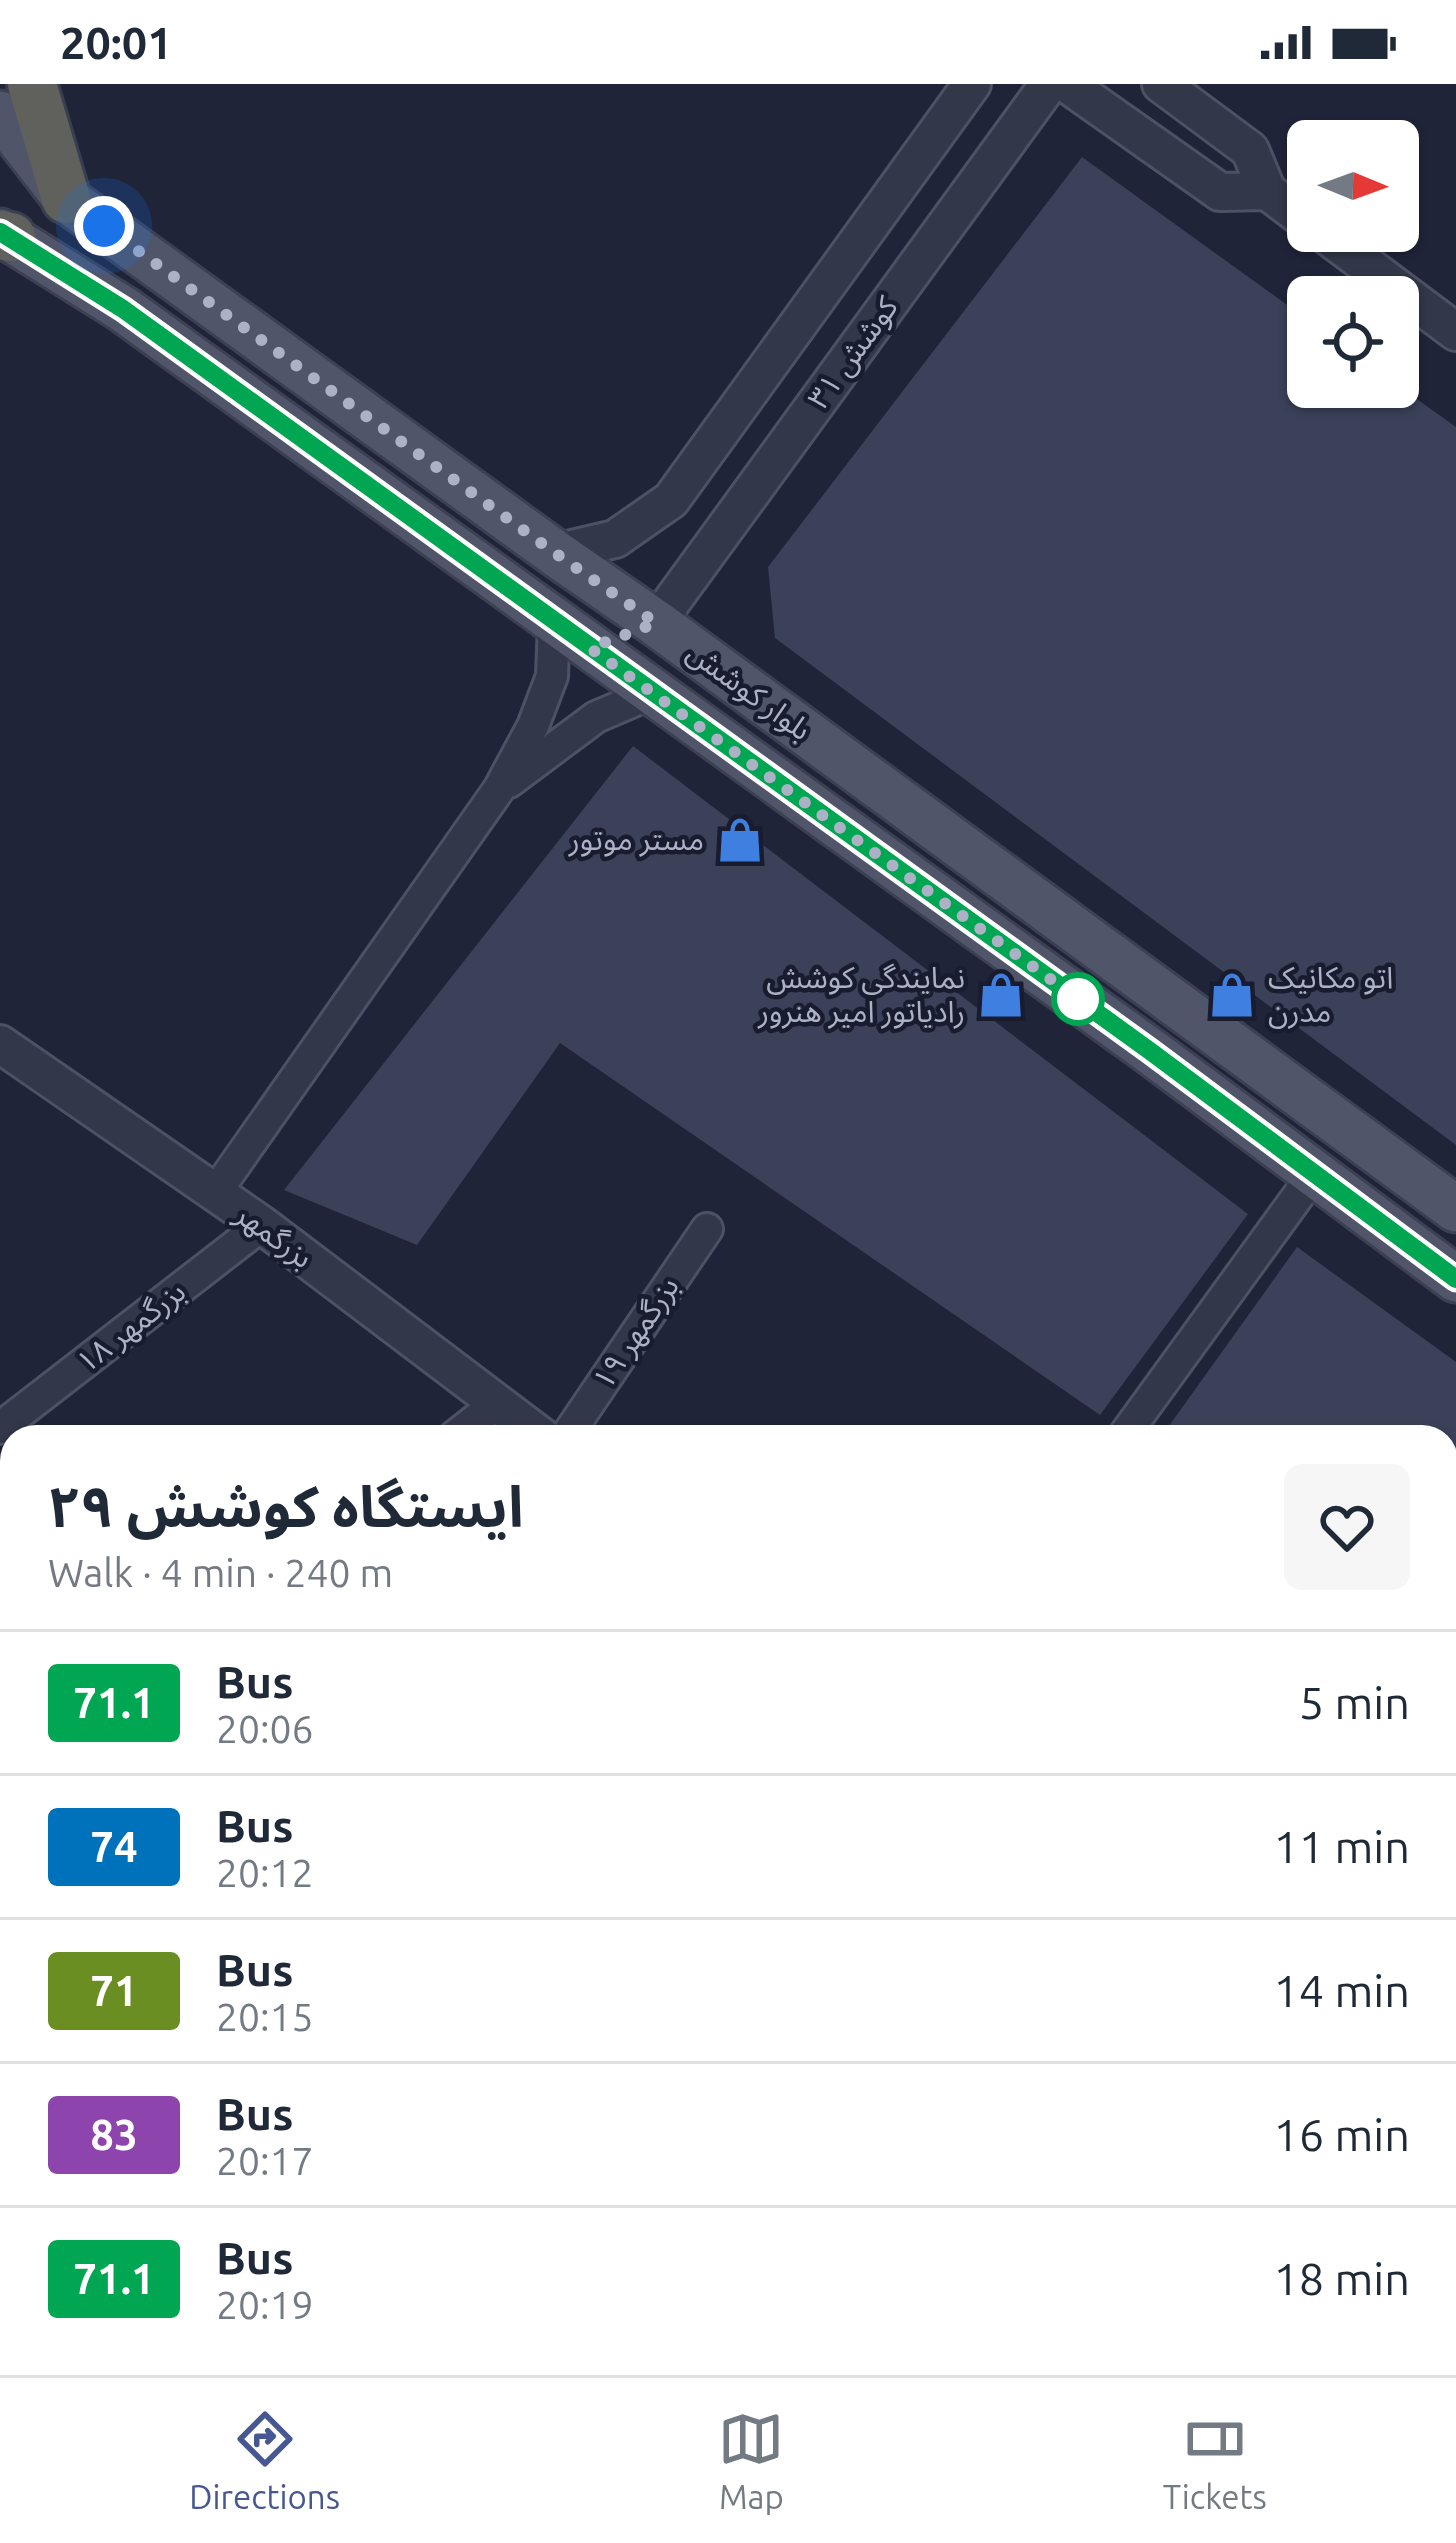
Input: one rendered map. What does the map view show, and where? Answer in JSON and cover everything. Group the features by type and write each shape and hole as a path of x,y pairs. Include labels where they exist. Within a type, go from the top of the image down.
{"highway":[{"path":"32,84 66,199"}],"main road":[{"name":"بلوار کوشش","path":"0,114 66,199 656,623 1456,1209"},
{"name":"بلوار کوشش","path":"4,235 123,309 1150,1051 1456,1279"},
{"path":"572,636 656,623"}],"street":[{"name":"کوشش ۳۱","path":"555,553 615,539 671,500 972,84"},
{"name":"کوشش ۳۱","path":"656,623 1049,84"},
{"path":"1067,84 1220,192 1267,191"},
{"path":"1160,84 1250,150 1267,191 1287,206"},
{"path":"1349,252 1456,332"},
{"path":"215,1193 499,789 572,636"},
{"path":"499,789 596,717 652,693"},
{"name":"بزرگمهر","path":"0,1044 262,1225 525,1425"},
{"path":"1132,1425 1314,1174"},
{"name":"بزرگمهر ۱۸","path":"4,1425 262,1225"},
{"name":"بزرگمهر ۱۹","path":"574,1425 707,1228"},
{"path":"469,1425 496,1404"}],"building":[{"path":"1082,157 1287,305 1287,408 1419,408 1419,401 1456,427 1456,1145 775,638 768,567"},
{"path":"633,746 1248,1214 1100,1415 560,1043 417,1245 284,1190"},
{"path":"1297,1247 1456,1362 1456,1425 1170,1425"}],"bus line":[{"name":"71.1","path":"0,232 123,309 1150,1051 1456,1279"}],"place":[{"name":"مستر موتور","path":"740,840"},
{"name":"نمایندگی کوشش رادیاتور امیر هنرور","path":"1001,995"},
{"name":"اتو مکانیک مدرن","path":"1232,995"}],"route":[{"path":"104,226 656,623 590,648 1078,999"}]}
